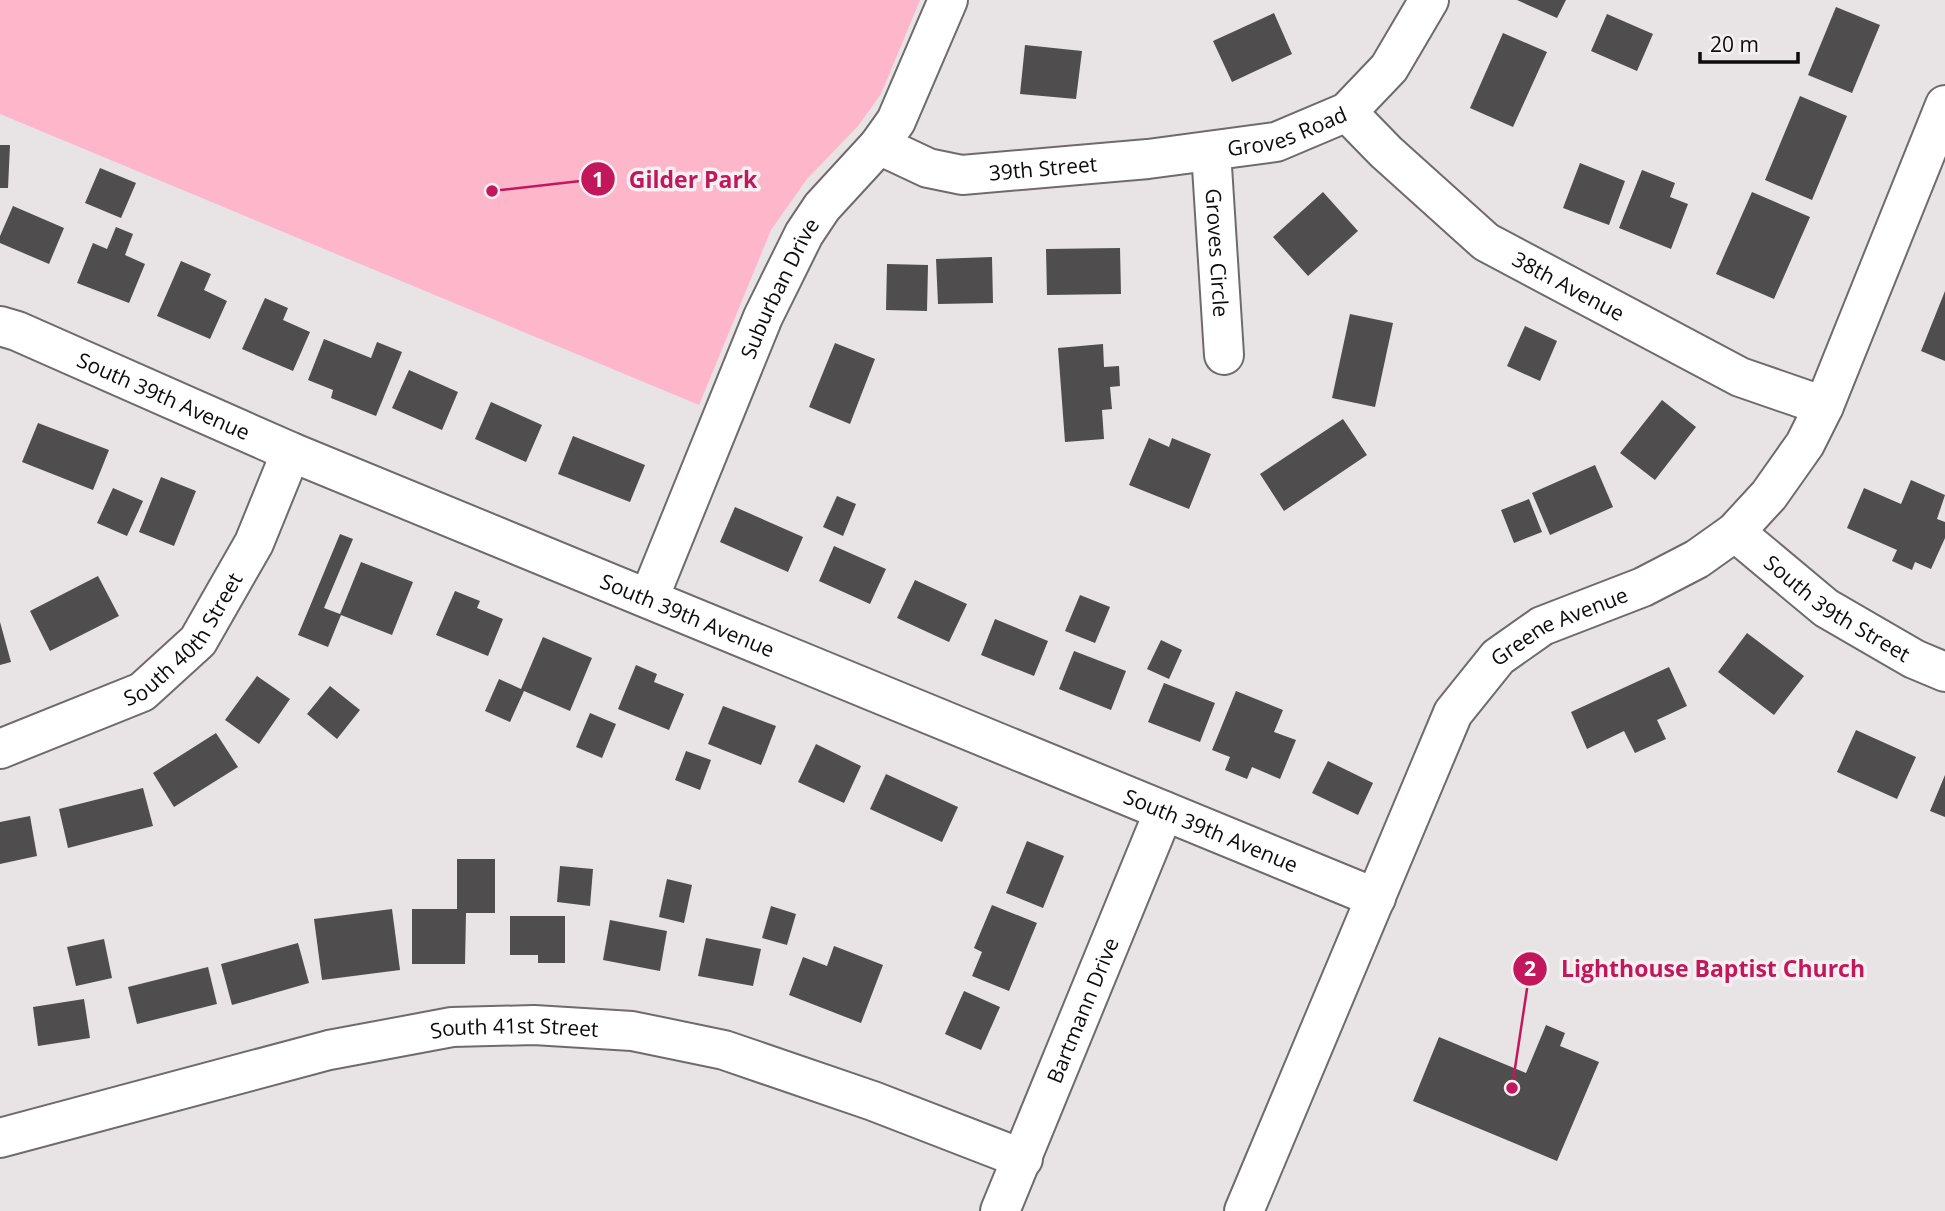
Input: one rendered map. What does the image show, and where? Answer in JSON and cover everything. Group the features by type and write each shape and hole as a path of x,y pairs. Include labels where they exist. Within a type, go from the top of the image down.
{"street":[{"name":"Suburban Drive","path":"649,598 764,317 804,234 822,207 879,145 896,121 948,0"},
{"name":"Groves Road","path":"1211,151 1276,142 1347,112 1389,68 1429,0"},
{"name":"Greene Avenue","path":"1244,1211 1453,713 1498,657 1542,626 1643,587 1698,559 1735,532 1769,495 1805,444 1824,406 1933,167 1945,105"},
{"name":"38th Avenue","path":"1347,112 1386,152 1486,242 1740,377 1824,406"},
{"name":"39th Street","path":"879,145 928,168 962,175 1211,151"},
{"name":"Groves Circle","path":"1211,151 1224,355"},
{"name":"South 39th Avenue","path":"0,327 17,331 291,452 1376,898"},
{"name":"South 40th Street","path":"0,749 142,692 198,641 254,543 291,452"},
{"name":"South 39th Street","path":"1735,532 1826,608 1914,659 1945,672"},
{"name":"Bartmann Drive","path":"1000,1211 1164,811"},
{"name":"South 41st Street","path":"0,1138 329,1050 452,1027 534,1025 632,1031 724,1049 873,1101 1023,1159"}],"shaded area":[{"path":"0,0 920,0 881,94 858,126 807,179 771,230 699,405 0,114"}],"building":[{"path":"1517,0 1566,0 1557,18"},
{"path":"1836,7 1880,25 1852,93 1808,75"},
{"path":"1274,13 1292,54 1232,82 1213,41"},
{"path":"1607,14 1653,34 1637,71 1591,51"},
{"path":"1503,33 1547,52 1513,127 1470,108"},
{"path":"1025,45 1082,51 1076,99 1020,94"},
{"path":"1800,96 1847,116 1812,200 1765,180"},
{"path":"0,145 10,145 8,188 0,188"},
{"path":"1580,163 1625,181 1609,225 1563,208"},
{"path":"100,168 136,183 121,218 85,203"},
{"path":"1642,170 1675,183 1670,197 1688,204 1671,249 1619,228"},
{"path":"1323,192 1358,231 1308,276 1273,237"},
{"path":"1752,192 1810,217 1774,299 1716,274"},
{"path":"13,206 64,228 49,264 0,243 0,236"},
{"path":"116,227 133,234 125,255 145,264 129,303 77,283 93,243 107,249"},
{"path":"1120,248 1121,294 1047,295 1046,249"},
{"path":"992,257 993,303 938,304 936,259"},
{"path":"181,261 211,274 204,290 227,301 210,339 157,316"},
{"path":"887,264 928,265 927,311 886,310"},
{"path":"1945,291 1945,361 1921,351"},
{"path":"265,298 288,308 283,320 310,332 293,371 242,349"},
{"path":"1350,314 1393,323 1375,407 1332,398"},
{"path":"1525,326 1557,341 1540,381 1507,366"},
{"path":"324,339 371,358 377,342 402,352 376,416 331,398 333,390 308,380"},
{"path":"835,343 875,359 850,424 809,407"},
{"path":"1103,344 1104,367 1119,366 1120,386 1110,387 1112,409 1102,410 1104,439 1065,442 1058,348"},
{"path":"409,370 458,392 442,430 392,408"},
{"path":"1662,400 1696,427 1655,480 1620,453"},
{"path":"491,402 542,425 526,462 475,439"},
{"path":"1343,419 1367,455 1284,511 1260,474"},
{"path":"38,423 109,450 93,490 22,462"},
{"path":"573,436 645,465 630,502 558,474"},
{"path":"1149,438 1169,447 1172,438 1211,454 1189,509 1129,485"},
{"path":"1595,465 1613,507 1550,535 1532,493"},
{"path":"161,477 196,491 174,546 139,532"},
{"path":"1911,480 1945,495 1937,519 1945,522 1945,538 1931,569 1915,562 1912,570 1892,561 1897,550 1847,528 1864,488 1901,504"},
{"path":"113,488 143,501 127,536 97,523"},
{"path":"837,496 856,504 843,536 823,527"},
{"path":"1529,499 1542,532 1514,543 1501,510"},
{"path":"735,507 803,537 788,572 720,542"},
{"path":"340,534 353,539 324,608 340,614 361,562 413,582 392,635 341,615 328,647 298,635"},
{"path":"834,546 886,569 870,604 819,581"},
{"path":"98,576 119,616 50,651 30,611"},
{"path":"915,580 967,604 949,642 897,618"},
{"path":"455,591 480,601 477,608 503,619 488,656 436,635"},
{"path":"1080,595 1110,607 1095,643 1065,631"},
{"path":"995,619 1048,641 1034,676 981,655"},
{"path":"0,622 11,662 0,665"},
{"path":"1747,633 1804,676 1774,715 1718,672"},
{"path":"543,637 592,658 570,711 524,691 510,722 485,711 499,679 521,689"},
{"path":"1161,640 1182,650 1169,679 1147,669"},
{"path":"1074,651 1126,671 1111,710 1059,689"},
{"path":"636,665 657,674 654,682 684,694 669,730 618,709"},
{"path":"1669,667 1687,706 1657,720 1666,739 1635,753 1624,731 1587,749 1571,712"},
{"path":"257,676 290,699 259,744 225,720"},
{"path":"1164,683 1215,703 1200,742 1148,722"},
{"path":"330,686 360,710 337,739 307,714"},
{"path":"1236,691 1283,710 1274,732 1296,740 1280,779 1252,767 1247,779 1225,770 1230,757 1212,750"},
{"path":"723,706 776,726 761,765 708,744"},
{"path":"590,713 616,724 602,758 576,747"},
{"path":"1856,730 1916,757 1897,799 1837,772"},
{"path":"216,733 238,767 174,807 153,773"},
{"path":"816,744 861,766 844,803 798,782"},
{"path":"686,751 711,760 700,790 675,780"},
{"path":"1328,761 1373,783 1358,815 1312,793"},
{"path":"886,774 958,807 942,842 870,809"},
{"path":"1945,775 1945,817 1930,811"},
{"path":"143,788 153,826 68,848 59,809"},
{"path":"30,816 37,856 0,864 0,822"},
{"path":"1027,841 1064,856 1043,908 1006,893"},
{"path":"457,859 495,859 495,913 466,913 465,964 412,964 412,909 457,909"},
{"path":"560,866 593,869 590,906 557,902"},
{"path":"667,879 692,885 684,923 659,917"},
{"path":"992,905 1037,923 1009,991 972,976 982,952 974,948"},
{"path":"771,906 796,914 787,945 762,938"},
{"path":"392,909 400,970 322,980 314,919"},
{"path":"510,916 565,916 565,963 538,963 538,955 510,955"},
{"path":"610,920 667,931 660,971 603,960"},
{"path":"706,938 761,949 753,986 698,976"},
{"path":"104,939 112,978 76,986 67,947"},
{"path":"298,943 309,983 232,1005 221,964"},
{"path":"834,946 883,965 861,1023 789,995 803,957 827,966"},
{"path":"208,967 217,1004 137,1024 128,987"},
{"path":"964,991 1000,1007 981,1050 945,1034"},
{"path":"84,999 90,1038 38,1046 33,1007"},
{"path":"1546,1025 1565,1033 1560,1046 1599,1062 1557,1161 1413,1101 1439,1037 1526,1073"}],"place":[{"name":"Gilder Park","path":"492,191"},
{"name":"Lighthouse Baptist Church","path":"1512,1088"}]}
